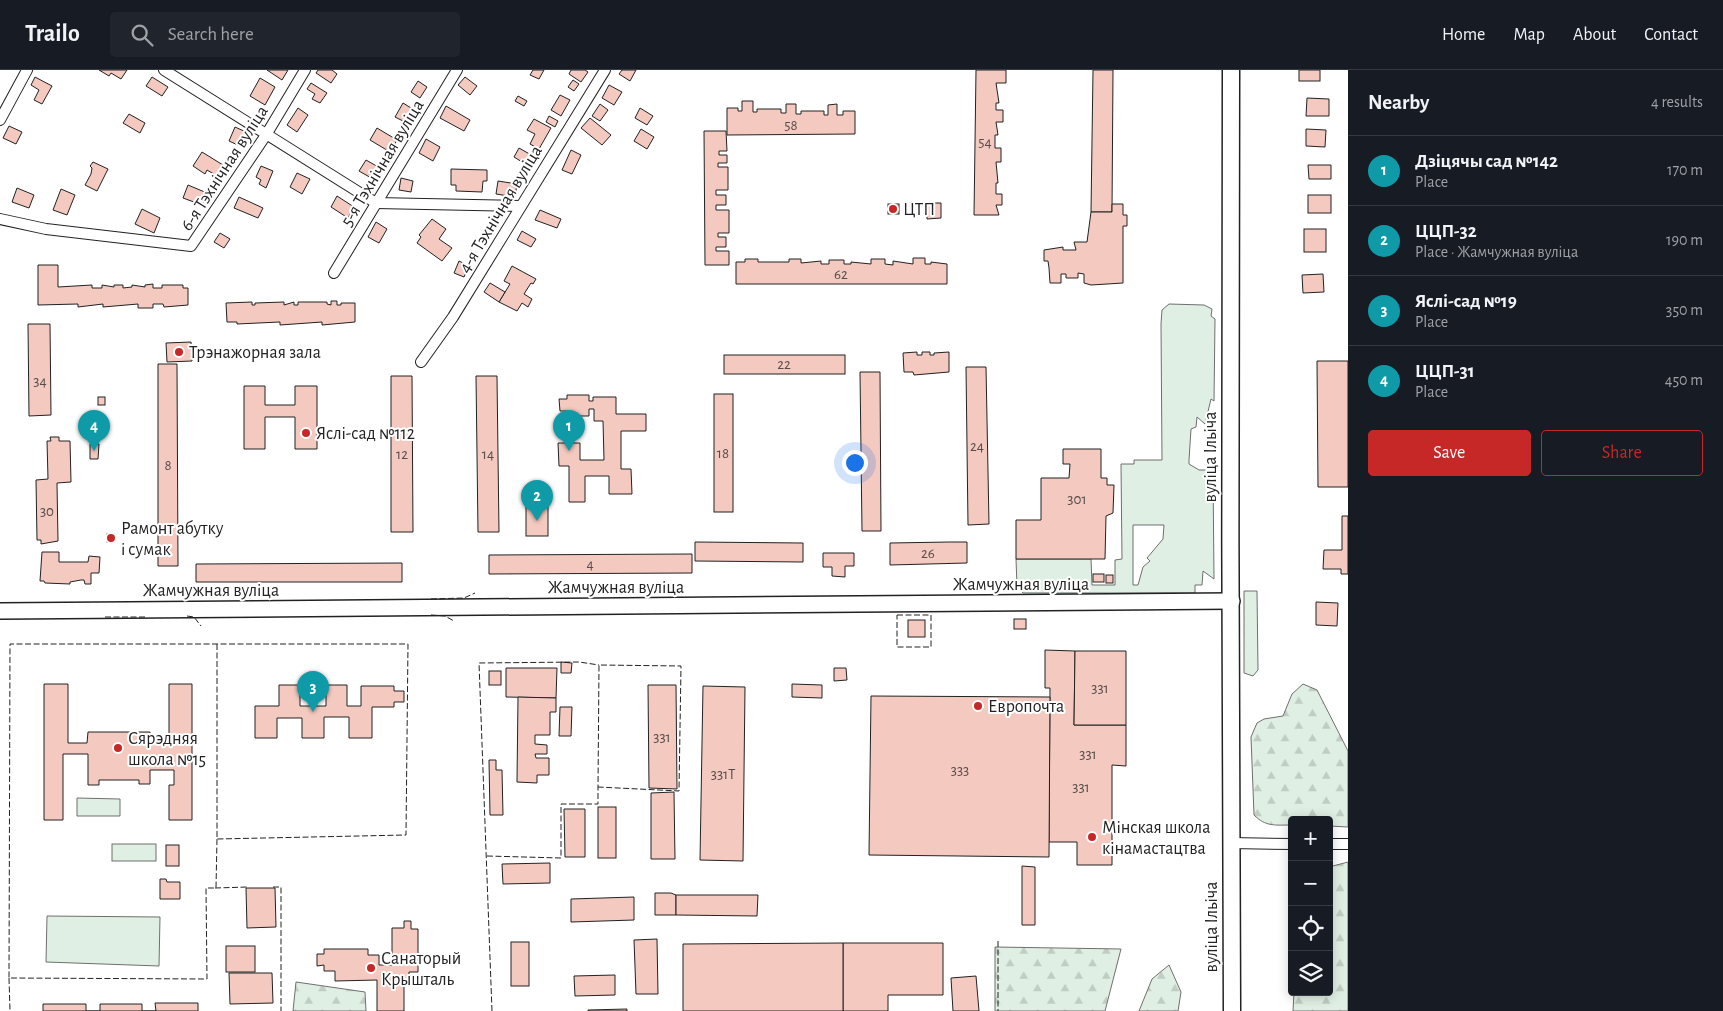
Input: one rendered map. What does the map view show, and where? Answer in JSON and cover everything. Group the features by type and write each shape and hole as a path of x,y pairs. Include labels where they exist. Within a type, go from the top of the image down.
{"main road":[{"name":"вуліца Ільіча","path":"1231,70 1230,441 1232,601 1230,843 1232,1011"},
{"name":"Жамчужная вуліца","path":"0,611 1232,601"}],"street":[{"path":"0,120 27,70"},
{"path":"164,70 376,203 521,206"},
{"name":"6-я Тэхнічная вуліца","path":"0,220 90,236 191,246 266,135 305,70"},
{"name":"5-я Тэхнічная вуліца","path":"334,273 457,70"},
{"name":"4-я Тэхнічная вуліца","path":"421,362 453,317 605,70"},
{"path":"1230,843 1288,844"},
{"path":"1333,844 1348,844"}],"green space":[{"path":"1169,304 1204,305 1212,309 1211,316 1215,319 1214,401 1211,399 1205,424 1197,417 1196,427 1191,429 1189,460 1189,464 1199,470 1213,470 1214,579 1203,571 1202,585 1195,585 1195,593 1023,593 1017,586 1016,559 1091,559 1092,585 1115,585 1115,560 1122,559 1121,464 1134,464 1134,460 1162,460 1162,310","holes":["1133,525 1164,525 1163,539 1147,558 1150,561 1143,567 1138,585 1133,585"]},
{"path":"1244,591 1257,591 1258,670 1253,676 1244,673"},
{"path":"1303,684 1317,690 1348,751 1348,827 1333,826 1333,816 1288,816 1288,825 1281,825 1263,822 1254,815 1251,737 1257,723 1264,719 1283,716 1292,694"},
{"path":"77,798 120,799 120,816 77,816"},
{"path":"112,844 156,844 156,861 112,861"},
{"path":"1348,862 1348,1011 1293,1011 1294,996 1333,996 1333,866"},
{"path":"47,916 160,917 159,966 46,962"},
{"path":"995,947 1121,949 1105,1011 995,1011"},
{"path":"1169,965 1181,992 1178,1011 1139,1011 1152,979"},
{"path":"296,982 365,992 366,1011 293,1011"}],"building":[{"path":"99,70 127,70 121,79 111,73 109,76"},
{"path":"267,70 288,70 282,80"},
{"path":"318,70 332,70 337,74 331,83 316,73"},
{"path":"533,70 544,70 539,79 530,75"},
{"path":"571,70 585,70 588,72 581,82 569,74"},
{"path":"622,70 636,70 630,81 619,74"},
{"path":"976,70 1006,70 1006,83 996,83 999,103 996,103 996,110 1003,110 1003,122 996,122 998,135 995,135 995,148 1001,148 1001,162 996,162 998,183 996,183 996,194 1002,194 1002,205 996,205 999,215 974,215"},
{"path":"1093,70 1113,70 1112,212 1091,212"},
{"path":"1299,70 1320,70 1320,81 1299,81"},
{"path":"35,77 52,86 42,104 34,100 39,90 31,85"},
{"path":"152,77 168,87 162,96 146,86"},
{"path":"465,77 477,86 470,95 458,85"},
{"path":"260,78 275,87 265,105 250,96"},
{"path":"573,80 579,84 574,91 568,87"},
{"path":"418,81 427,87 420,98 411,92"},
{"path":"311,83 327,93 320,103 312,99 315,94 307,89"},
{"path":"609,85 622,92 614,105 602,98"},
{"path":"560,95 570,100 561,116 551,110"},
{"path":"518,96 527,101 524,106 515,101"},
{"path":"1307,98 1329,99 1329,116 1306,116"},
{"path":"742,101 753,101 753,112 757,112 757,109 781,109 781,113 786,113 786,104 796,104 796,114 801,114 801,111 824,111 824,115 828,115 828,105 837,104 837,115 843,115 843,111 855,111 855,134 727,135 727,108 738,108 738,111 742,111"},
{"path":"403,103 416,111 409,124 395,117"},
{"path":"600,104 608,110 600,121 592,116"},
{"path":"446,106 470,120 464,131 440,118"},
{"path":"298,108 308,115 297,132 287,125"},
{"path":"640,108 653,116 647,125 635,118"},
{"path":"129,114 145,123 140,133 123,123"},
{"path":"549,116 558,121 555,127 546,122"},
{"path":"590,118 611,135 602,145 581,128"},
{"path":"534,119 551,128 539,149 530,144 535,134 527,130"},
{"path":"9,126 22,132 16,144 3,138"},
{"path":"235,127 246,132 240,146 229,141"},
{"path":"377,128 397,140 390,152 370,140"},
{"path":"641,129 654,137 647,149 634,141"},
{"path":"1306,129 1326,130 1325,147 1306,146"},
{"path":"704,131 726,131 727,151 719,151 719,155 727,155 727,163 718,163 718,167 728,167 728,190 716,190 716,195 726,195 726,205 716,205 716,210 729,210 729,233 718,233 718,237 726,237 726,247 716,247 716,251 729,251 729,265 705,265"},
{"path":"426,139 440,147 433,161 419,153"},
{"path":"519,148 533,156 527,165 514,157"},
{"path":"571,150 581,155 572,174 562,170"},
{"path":"202,152 223,165 217,176 207,170 205,174 193,166"},
{"path":"366,160 380,168 373,179 359,171"},
{"path":"93,162 108,169 97,191 85,185 91,174 92,168 90,166"},
{"path":"1308,165 1331,165 1331,179 1309,179"},
{"path":"261,166 273,171 266,188 259,184 261,180 256,177"},
{"path":"451,169 487,170 487,181 483,181 482,192 456,191 456,185 451,185"},
{"path":"297,173 310,179 302,194 290,187"},
{"path":"401,178 413,181 411,192 399,190"},
{"path":"498,181 517,184 515,197 496,194"},
{"path":"188,185 207,193 202,205 183,198"},
{"path":"17,188 34,195 29,208 12,202"},
{"path":"61,189 75,195 67,215 53,210"},
{"path":"1308,195 1331,195 1331,213 1308,213"},
{"path":"337,196 354,207 348,218 331,207"},
{"path":"239,197 263,208 258,218 234,208"},
{"path":"927,203 941,203 941,218 927,219"},
{"name":"ЦТП","path":"888,204 899,204 899,214 888,214"},
{"path":"1112,204 1123,204 1123,215 1127,215 1127,226 1123,226 1123,283 1091,285 1084,283 1084,274 1078,273 1078,278 1066,278 1066,274 1061,274 1061,283 1050,283 1048,261 1044,261 1044,250 1063,247 1063,250 1076,250 1074,242 1087,242 1091,212 1112,212"},
{"path":"142,209 160,218 154,233 135,224"},
{"path":"540,210 561,219 557,228 535,220"},
{"path":"432,219 446,229 439,239 452,248 442,261 417,243 421,237 419,235"},
{"path":"376,222 387,229 379,243 368,237"},
{"path":"1304,229 1326,229 1326,252 1304,252"},
{"path":"522,231 536,239 531,247 517,240"},
{"path":"220,233 230,239 224,248 214,242"},
{"path":"913,258 925,258 925,264 931,264 931,262 947,264 947,284 736,284 736,262 745,262 745,259 758,259 758,262 789,262 789,259 801,259 801,263 821,261 821,264 829,264 829,260 844,260 844,264 851,264 851,262 871,264 871,259 885,259 885,264 893,265 893,261 913,264"},
{"path":"459,261 469,266 464,277 454,273"},
{"path":"38,265 58,265 58,287 92,285 92,288 102,288 102,285 114,287 114,285 123,285 123,288 132,287 132,285 145,287 145,285 153,284 153,288 162,288 162,285 183,285 183,288 188,288 188,305 164,307 163,304 153,304 153,308 138,308 138,304 103,307 103,304 78,307 78,304 38,305"},
{"path":"512,266 536,279 524,294 532,299 528,307 522,303 517,311 499,302 510,284 504,281"},
{"path":"1323,274 1324,292 1303,293 1302,275"},
{"path":"490,283 505,292 499,302 484,292"},
{"path":"331,301 337,301 337,305 341,305 341,303 355,303 355,322 322,325 322,322 280,325 280,322 237,324 237,322 227,322 226,303 252,302 252,305 255,305 255,303 284,302 284,305 294,302 294,305 298,305 298,302 327,302 327,304 331,305"},
{"path":"28,324 50,324 51,415 29,416"},
{"name":"Трэнажорная зала","path":"191,342 192,361 167,362 166,343"},
{"path":"917,352 917,355 922,355 922,352 930,352 930,355 934,355 934,353 949,352 949,372 914,375 913,372 904,372 903,353"},
{"path":"724,355 845,355 845,374 724,374"},
{"path":"1317,361 1348,361 1348,487 1318,487"},
{"path":"158,364 177,364 178,566 158,566"},
{"path":"966,367 986,367 989,524 968,525"},
{"path":"860,372 880,372 881,531 862,531"},
{"path":"391,376 412,376 413,532 391,532"},
{"path":"476,376 497,376 499,532 478,532"},
{"name":"Яслі-сад №112","path":"244,386 265,386 265,405 295,405 295,386 317,386 317,449 295,449 295,417 265,417 265,449 244,449"},
{"path":"714,394 733,394 733,512 714,512"},
{"path":"567,395 589,395 589,401 593,401 593,397 616,397 616,414 646,414 646,431 621,431 621,469 631,469 632,494 609,494 609,476 585,476 585,502 569,502 569,466 559,466 558,443 580,443 580,460 604,460 603,421 594,421 594,409 589,409 589,416 568,416 568,411 560,411 559,399 567,399"},
{"path":"98,397 105,397 105,405 98,405"},
{"path":"50,437 59,437 59,441 70,441 71,482 57,483 58,541 41,544 41,540 37,540 36,480 48,479 47,441 51,441"},
{"path":"90,444 99,444 98,459 90,459"},
{"path":"1063,449 1101,449 1101,478 1107,478 1107,485 1114,485 1113,513 1106,516 1105,559 1016,559 1016,520 1041,520 1041,478 1069,478 1070,464 1063,464"},
{"path":"526,506 548,506 548,536 526,536"},
{"path":"1342,516 1348,516 1348,574 1341,574 1341,569 1323,569 1324,550 1342,550"},
{"name":"Рамонт абутку і сумак","path":"107,534 114,534 114,542 107,542"},
{"path":"695,542 803,543 803,562 695,561"},
{"path":"967,542 967,563 890,565 890,543"},
{"path":"42,552 59,552 59,562 88,562 89,556 100,557 99,573 91,573 91,584 85,584 84,580 70,582 70,584 45,583 40,581"},
{"path":"823,553 854,553 854,566 845,566 845,577 832,576 832,567 823,567"},
{"path":"692,554 692,573 489,574 489,555"},
{"path":"402,563 402,582 196,582 196,564"},
{"path":"1093,574 1104,574 1104,582 1093,582"},
{"path":"1106,575 1113,575 1113,583 1106,583"},
{"path":"1316,602 1338,603 1337,626 1316,625"},
{"path":"1014,619 1026,619 1026,629 1014,629"},
{"path":"908,620 925,620 925,637 908,637"},
{"path":"1045,650 1075,651 1074,725 1126,725 1126,766 1112,765 1112,865 1077,865 1077,842 1049,842 1050,688 1045,688"},
{"path":"1075,651 1126,651 1126,725 1074,725"},
{"path":"561,662 572,663 571,673 561,673"},
{"path":"506,668 557,668 556,698 506,697"},
{"path":"834,668 846,668 847,680 834,681"},
{"path":"489,671 501,671 501,685 489,685"},
{"name":"Сярэдняя школа №15","path":"44,684 68,684 68,743 87,743 88,732 150,732 150,742 169,742 169,684 192,684 192,820 169,820 169,785 174,785 174,770 150,770 150,784 139,784 139,780 99,780 99,785 88,785 88,754 63,754 63,820 44,820"},
{"path":"792,684 822,685 822,698 792,697"},
{"path":"279,685 300,685 300,706 326,706 326,685 347,685 347,706 361,706 361,686 394,686 394,691 404,691 404,702 394,702 394,707 372,707 372,738 349,738 349,717 324,717 324,738 302,738 302,718 277,718 277,738 255,738 255,706 279,706"},
{"path":"648,685 676,685 677,789 649,788"},
{"path":"703,686 745,687 743,861 700,860"},
{"path":"871,696 1050,697 1049,857 869,855"},
{"path":"518,697 556,698 556,712 550,712 550,735 535,735 535,744 547,745 547,754 535,754 536,758 549,758 549,775 537,775 537,783 517,782"},
{"path":"560,707 572,707 571,736 559,736"},
{"path":"489,760 496,760 496,770 502,770 503,815 490,815"},
{"path":"674,792 675,859 651,859 651,793"},
{"path":"598,807 616,807 616,858 598,858"},
{"path":"564,809 585,809 585,857 565,857"},
{"path":"166,845 179,845 179,866 166,866"},
{"path":"550,863 550,883 503,884 502,864"},
{"path":"1022,866 1035,867 1035,925 1022,925"},
{"path":"160,879 166,879 167,882 180,882 180,899 160,899"},
{"path":"246,888 275,888 276,927 247,928"},
{"path":"655,893 671,893 676,895 676,915 655,915"},
{"path":"676,895 758,895 757,916 676,915"},
{"path":"634,897 634,920 571,922 571,899"},
{"name":"Санаторый Крышталь","path":"404,921 411,921 411,929 418,929 418,972 409,972 409,984 404,984 404,1011 377,1011 377,980 335,981 335,971 324,971 324,965 317,966 317,954 324,954 324,949 368,949 368,955 379,955 379,965 392,965 392,928 404,928"},
{"path":"657,939 658,994 636,994 634,940"},
{"path":"511,942 529,942 529,986 511,986"},
{"path":"843,943 943,943 943,995 888,995 888,1011 843,1011"},
{"path":"843,943 843,1011 683,1011 683,944"},
{"path":"226,946 255,946 255,972 226,972"},
{"path":"229,973 272,973 273,1003 230,1004"},
{"path":"615,975 615,995 575,996 574,976"},
{"path":"976,976 979,1011 953,1011 951,978"},
{"path":"155,1003 198,1003 198,1011 156,1011"},
{"path":"43,1004 86,1004 86,1011 43,1011"},
{"path":"100,1004 142,1004 142,1011 100,1011"},
{"path":"627,1009 627,1011 588,1011 588,1010"}],"fence":[{"path":"431,599 464,598 475,593"},
{"path":"431,615 445,616 454,621"},
{"path":"897,615 931,615 931,647 897,647 897,615"},
{"path":"187,616 194,617 201,626"},
{"path":"105,617 147,617"},
{"path":"217,644 217,839 406,835 408,644 10,644 9,978 207,979 206,888 216,888 217,839"},
{"path":"492,1011 479,663 579,662 599,665"},
{"path":"487,856 561,858 561,804 598,804 598,787 599,665 681,666 679,791 598,787"},
{"path":"215,888 248,887"},
{"path":"273,887 281,887 281,1011"},
{"path":"998,941 998,1011"},
{"path":"9,978 10,1011"}],"place":[{"name":"ЦТП","path":"893,209"},
{"name":"Трэнажорная зала","path":"179,352"},
{"name":"Яслі-сад №112","path":"306,433"},
{"name":"ЦЦП-31","path":"94,451"},
{"name":"Дзіцячы сад №142","path":"569,451"},
{"name":"ЦЦП-32","path":"537,521"},
{"name":"Рамонт абутку і сумак","path":"111,538"},
{"name":"Европочта","path":"978,706"},
{"name":"Яслі-сад №19","path":"313,712"},
{"name":"Сярэдняя школа №15","path":"118,748"},
{"name":"Мінская школа кінамастацтва","path":"1092,837"},
{"name":"Санаторый Крышталь","path":"371,968"}]}
